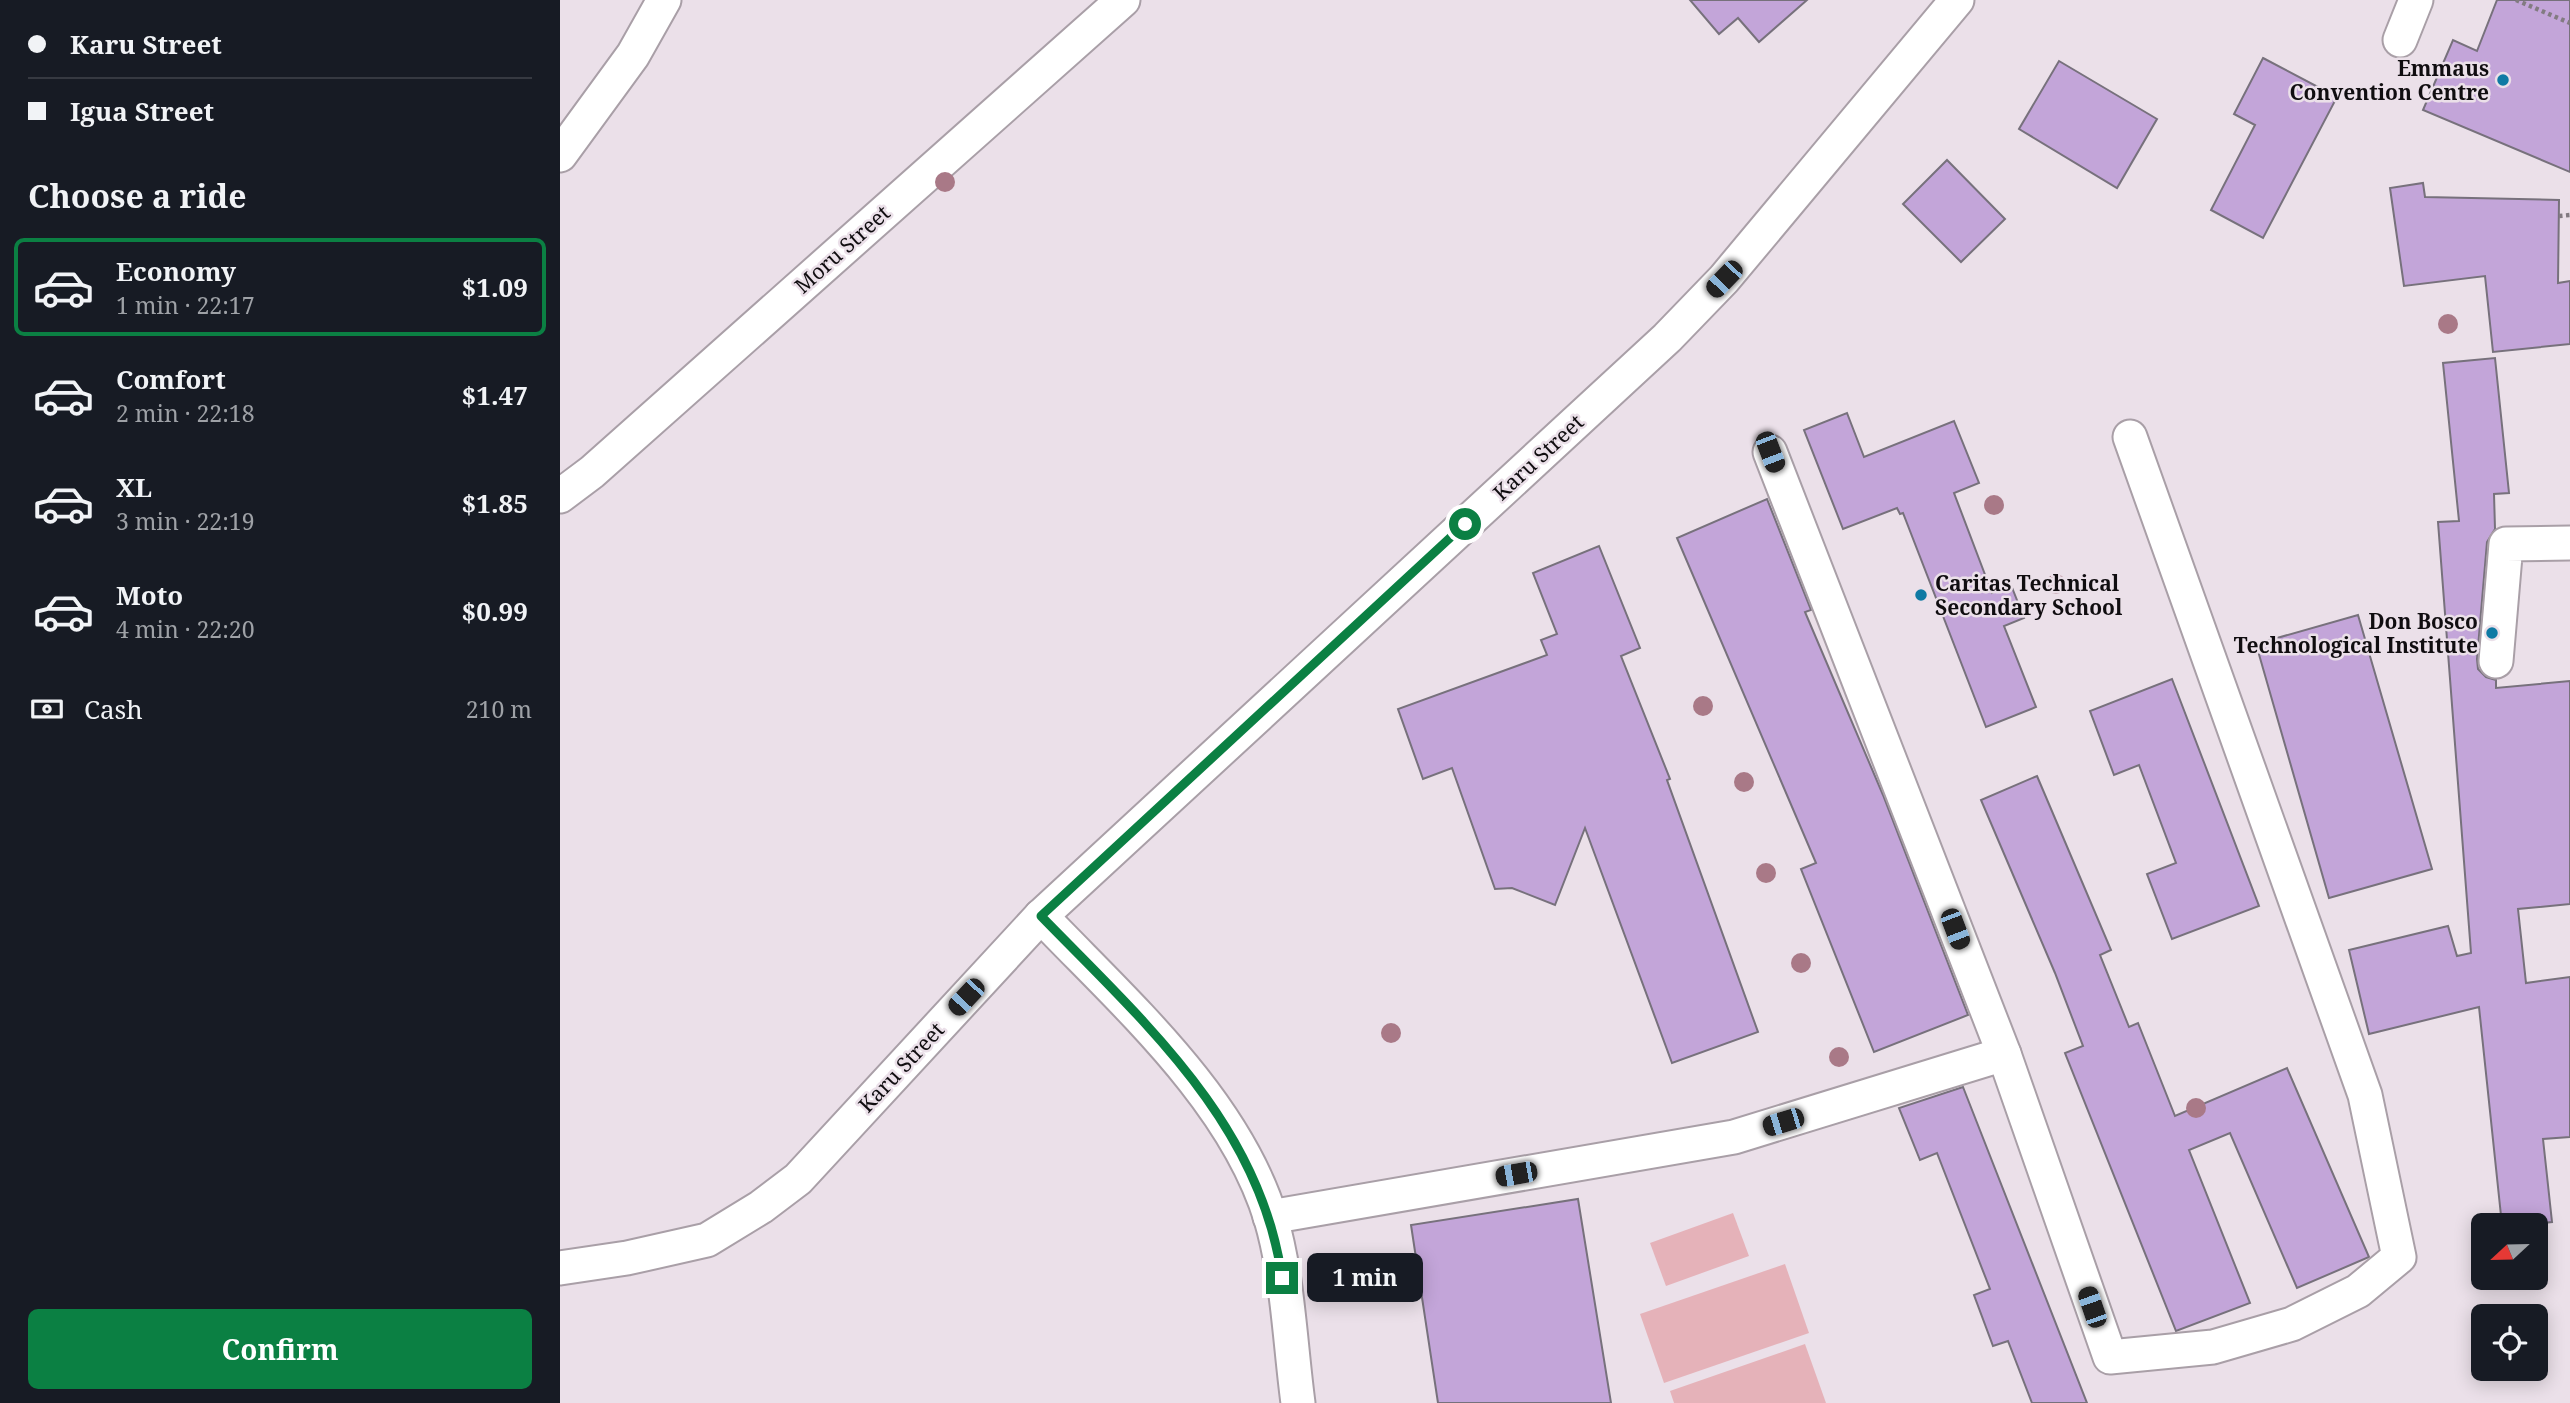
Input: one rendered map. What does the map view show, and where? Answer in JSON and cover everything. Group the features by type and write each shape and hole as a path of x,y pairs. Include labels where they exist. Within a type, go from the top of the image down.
{"street":[{"path":"560,155 633,54 664,0"},
{"name":"Moru Street","path":"560,496 592,472 1123,0"},
{"name":"Karu Street","path":"560,1268 627,1258 707,1240 761,1207 798,1179 1041,916 1667,338 1724,279 1957,0"},
{"path":"2400,40 2416,0"},
{"path":"1770,452 2004,1054 2110,1357 2213,1347 2292,1324 2358,1291 2399,1257 2365,1095 2130,437"},
{"path":"2496,661 2505,544 2570,544"},
{"path":"1041,916 1181,1062 1244,1154 1270,1217 1278,1252 1298,1403"},
{"path":"1270,1217 1734,1137 2004,1054"}],"path":[{"path":"2515,0 2570,23"},
{"path":"2559,216 2570,215"}],"shaded area":[{"path":"1733,1213 1749,1256 1666,1286 1650,1243"},
{"path":"1785,1264 1809,1333 1664,1383 1640,1314"},
{"path":"1805,1344 1826,1403 1674,1403 1670,1391"}],"building":[{"path":"1690,0 1807,0 1759,42 1738,18 1719,34"},
{"name":"Emmaus Convention Centre","path":"2497,0 2570,0 2570,172 2423,110 2453,40 2477,51"},
{"path":"2263,58 2337,97 2263,238 2211,210 2255,125 2234,114"},
{"path":"2059,61 2157,119 2117,188 2019,129"},
{"path":"1947,160 2005,219 1961,262 1903,204"},
{"path":"2423,183 2425,197 2559,200 2558,283 2570,281 2570,344 2493,352 2485,276 2404,286 2390,188"},
{"path":"2495,358 2509,493 2494,494 2495,529 2487,542 2478,669 2486,677 2496,680 2496,688 2570,681 2570,904 2518,909 2526,983 2570,977 2570,1137 2543,1139 2552,1222 2548,1222 2548,1213 2501,1213 2479,1007 2369,1034 2349,950 2448,926 2457,956 2471,953 2438,522 2459,521 2443,363"},
{"path":"1847,413 1864,457 1954,421 1979,483 1954,493 1992,593 2011,585 2024,618 2004,626 2036,707 1986,727 1903,513 1900,514 1897,508 1843,529 1804,430"},
{"path":"1767,499 1811,610 1805,612 1883,795 1968,1015 1874,1052 1801,869 1816,863 1677,538"},
{"path":"1599,546 1640,648 1621,656 1670,779 1667,780 1758,1032 1672,1063 1585,828 1555,905 1512,888 1495,889 1452,768 1423,779 1398,709 1547,655 1541,640 1557,634 1533,573"},
{"path":"2358,615 2432,869 2329,898 2256,644"},
{"path":"2172,679 2259,906 2172,939 2147,874 2176,863 2139,765 2114,775 2090,711"},
{"path":"2037,776 2111,950 2100,955 2129,1027 2138,1023 2175,1116 2287,1068 2369,1257 2297,1288 2230,1133 2189,1150 2250,1303 2176,1331 2065,1053 2083,1046 1981,800"},
{"path":"1963,1087 2087,1403 2032,1403 2008,1341 1993,1346 1974,1295 1990,1289 1937,1153 1920,1160 1899,1108"},
{"path":"1578,1199 1611,1403 1438,1403 1411,1225"}],"place":[{"name":"Emmaus Convention Centre","path":"2503,80"},
{"name":"Caritas Technical Secondary School","path":"1921,595"},
{"name":"Don Bosco Technological Institute","path":"2492,633"}],"route":[{"path":"1282,1278 1270,1217 1244,1154 1181,1062 1041,916 1465,524"}]}
